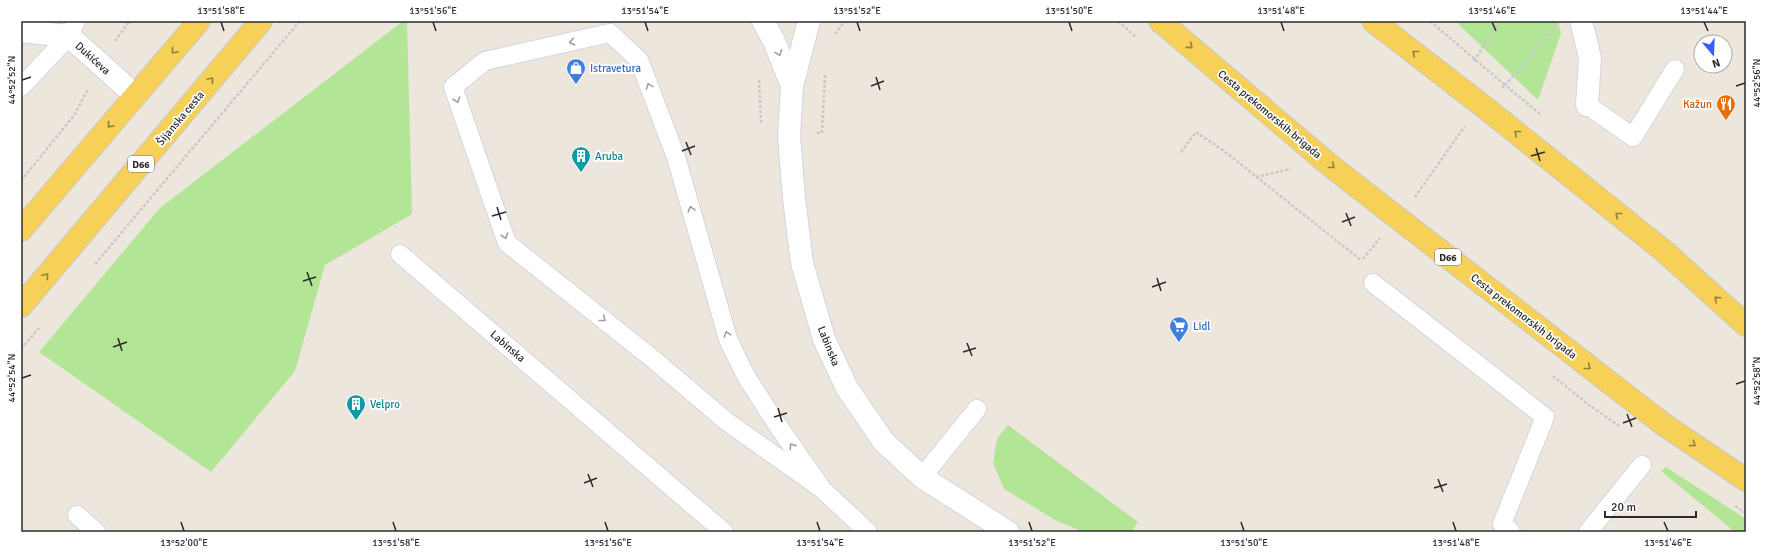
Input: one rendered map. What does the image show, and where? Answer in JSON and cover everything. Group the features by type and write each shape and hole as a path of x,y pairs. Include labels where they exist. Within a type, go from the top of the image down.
{"main road":[{"path":"21,230 199,21"},
{"name":"Šijanska cesta","path":"21,306 261,21"},
{"name":"Cesta prekomorskih brigada","path":"1160,21 1332,167 1401,219 1657,420 1746,480"},
{"path":"1373,21 1484,106 1664,251 1746,325"}],"street":[{"name":"Labinska","path":"763,21 774,41 792,86"},
{"name":"Labinska","path":"809,21 792,86 789,136 794,198 802,263 824,339 847,388 884,442 922,477 1008,532"},
{"path":"1581,21 1590,58 1587,106"},
{"name":"Dukićeva","path":"21,31 73,29 136,96"}],"lane":[{"path":"21,86 73,29"},
{"path":"822,489 774,420 746,376 728,339 676,157 639,60 610,33 485,61 453,87 507,243 653,359 726,421 822,489 868,532"},
{"path":"1587,106 1632,136 1675,69"},
{"name":"Labinska","path":"400,254 724,532"},
{"path":"1374,283 1545,417 1502,524 1511,532"},
{"path":"922,477 977,410"},
{"path":"1588,532 1642,465"},
{"path":"77,515 96,532"}],"path":[{"path":"118,35 130,21"},
{"path":"124,231 300,21"},
{"path":"834,39 836,32 845,21"},
{"path":"1118,21 1141,41"},
{"path":"1430,21 1474,61 1505,85"},
{"path":"1474,61 1496,26 1496,21"},
{"path":"1362,261 1384,233 1389,237 1469,120 1505,85 1541,45 1559,21"},
{"path":"822,133 825,74"},
{"path":"759,76 761,130"},
{"path":"21,181 75,114"},
{"path":"1181,152 1196,132 1224,151 1362,261 1374,283"},
{"path":"1256,177 1298,168"}],"green space":[{"path":"403,21 407,21 412,214 325,265 295,371 211,472 39,352 160,208"},
{"path":"1455,21 1558,21 1561,33 1538,100"},
{"path":"1008,425 1138,522 1131,532 1084,532 1055,520 1004,489 993,463 997,439"},
{"path":"1666,467 1746,519 1746,532 1735,532 1661,471"}],"place":[{"name":"Istravetura","path":"576,85"},
{"name":"Kažun","path":"1726,121"},
{"name":"Aruba","path":"581,173"},
{"name":"Lidl","path":"1179,343"},
{"name":"Velpro","path":"356,421"}]}
